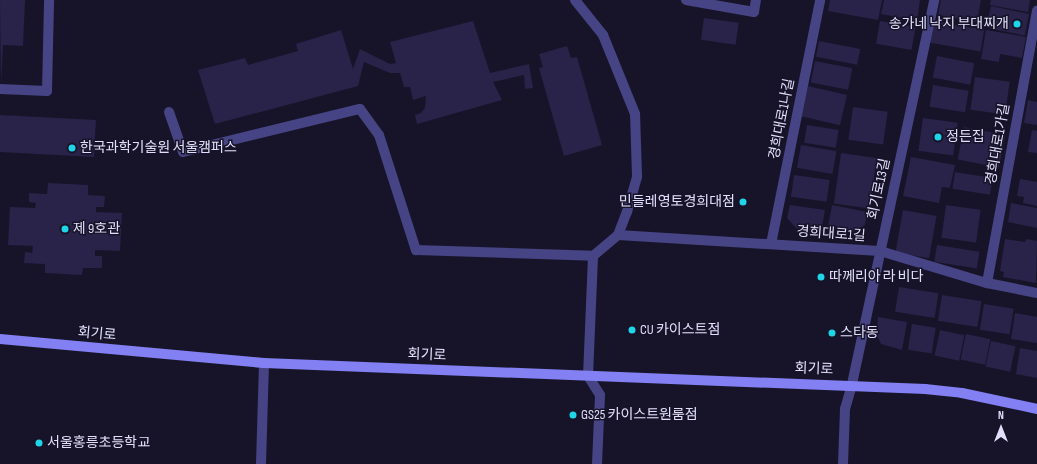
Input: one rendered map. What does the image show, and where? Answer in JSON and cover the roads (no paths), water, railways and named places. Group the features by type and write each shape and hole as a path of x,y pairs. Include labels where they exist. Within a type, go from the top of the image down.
{"main road":[{"name":"회기로","path":"0,339 264,363 588,376 852,384 947,392 1037,409"}],"street":[{"path":"0,89 47,91 49,0"},
{"path":"168,112 183,152 360,109 379,135 416,250 594,256 618,235 627,212 637,176 635,114 603,35 575,0"},
{"path":"686,0 754,12 756,0"},
{"name":"경희대로1나길","path":"771,244 820,0"},
{"name":"회기로13길","path":"844,464 845,409 852,384 934,0"},
{"name":"경희대로1가길","path":"987,283 1037,11"},
{"name":"경희대로1길","path":"618,235 880,251 987,283 1037,293"},
{"path":"594,256 588,376 600,395 597,464"},
{"path":"261,464 264,363"}],"place":[{"name":"송가네 낙지 부대찌개","path":"1017,24"},
{"name":"정든집","path":"938,137"},
{"name":"한국과학기술원 서울캠퍼스","path":"72,148"},
{"name":"민들레영토경희대점","path":"743,202"},
{"name":"제 9호관","path":"65,229"},
{"name":"따께리아 라 비다","path":"821,277"},
{"name":"CU 카이스트점","path":"632,330"},
{"name":"스타동","path":"832,333"},
{"name":"GS25 카이스트원룸점","path":"573,415"},
{"name":"서울홍릉초등학교","path":"39,443"}]}
